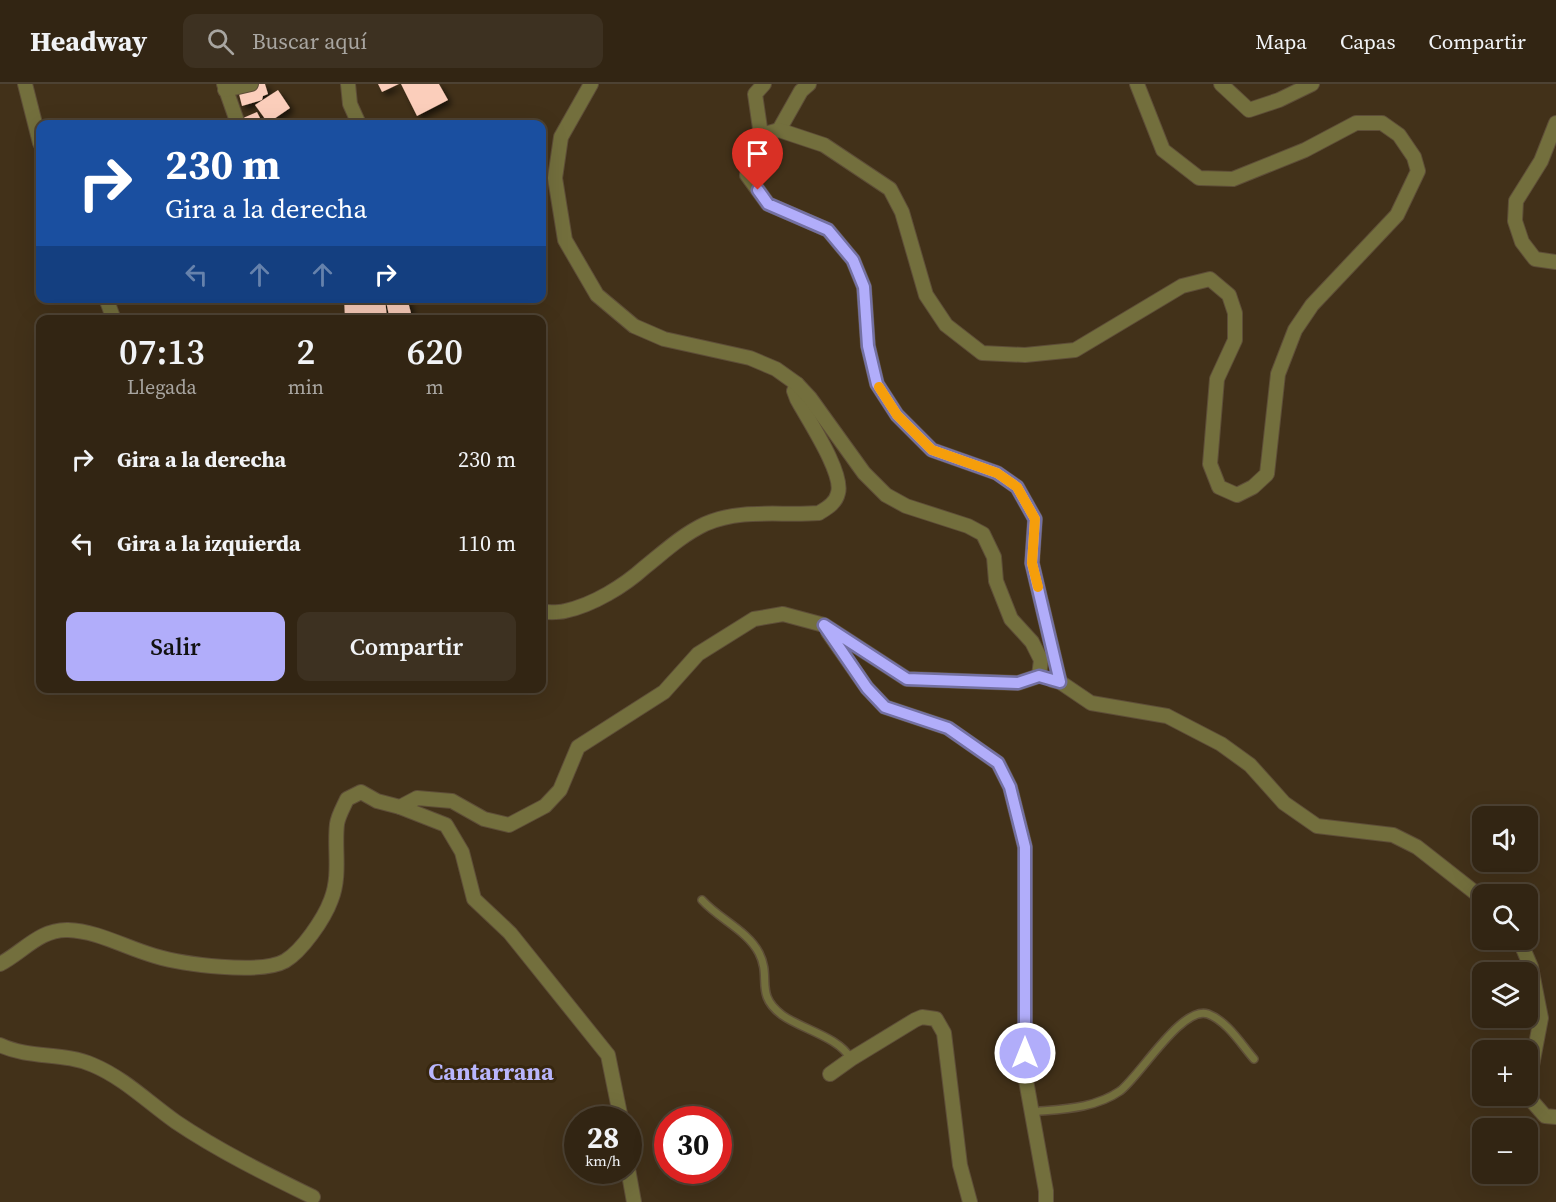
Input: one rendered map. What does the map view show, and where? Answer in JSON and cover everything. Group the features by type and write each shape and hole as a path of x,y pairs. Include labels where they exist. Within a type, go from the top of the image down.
{"street":[{"path":"25,84 36,127"},
{"path":"237,120 225,87 251,84"},
{"path":"348,84 350,104 356,120"},
{"path":"591,84 561,137 555,178 565,240 597,295 634,326 664,339 750,358 776,369 797,384 810,398 864,474 886,495 906,506 968,526 983,534 994,557 996,581 1011,619 1032,642 1041,660 1039,676"},
{"path":"764,84 755,94 761,135 747,175 768,204 828,230 853,260 864,287 868,346 877,384 897,415 932,450 997,473 1017,487 1035,519 1032,563 1060,682"},
{"path":"778,130 801,92 809,84"},
{"path":"761,135 778,130 824,145 890,189 902,212 927,295 946,325 982,353 1025,355 1075,350 1182,285 1210,279 1229,295 1235,313 1234,340 1218,379 1210,464 1219,487 1237,495 1253,487 1267,474 1278,374 1295,330 1312,305 1397,215 1418,171 1414,158 1399,135 1382,123 1356,123 1305,150 1233,179 1199,178 1163,150 1137,84"},
{"path":"1221,84 1249,110 1279,100 1312,84"},
{"path":"1556,123 1541,161 1516,201 1515,221 1522,242 1535,259 1556,262"},
{"path":"546,612 563,612 582,606 612,591 643,570 688,533 722,518 739,514 819,513 833,503 838,494 837,475 797,399 794,390 797,384"},
{"path":"400,807 417,798 452,801 484,819 509,825 544,806 560,790 578,747 664,692 698,654 754,619 783,614 824,625 907,679 1018,683 1039,676 1060,682 1091,703 1167,716 1221,744 1250,765 1284,803 1317,826 1393,835 1417,847 1472,890"},
{"path":"824,625 867,688 885,707 948,728 998,763 1010,787 1025,847 1024,1075 1046,1191 1046,1202"},
{"path":"0,964 49,932 69,930 100,937 155,956 201,965 257,967 284,961 312,935 332,900 338,862 337,823 347,799 361,792 377,801 400,807 446,825 462,852 474,899 510,933 608,1055 618,1106"},
{"path":"1524,950 1532,967 1541,1018 1530,1076 1530,1101 1545,1116 1556,1117"},
{"path":"830,1074 915,1020 922,1017 936,1019 944,1033 960,1165 970,1202"},
{"path":"0,1045 10,1050 36,1056 61,1056 95,1065 122,1081 177,1122 251,1167 313,1197"},
{"path":"631,1184 634,1202"}],"lane":[{"path":"702,900 713,912 750,940 758,950 765,970 764,991 773,1007 783,1016 839,1045 851,1059"},
{"path":"1031,1113 1084,1106 1119,1092 1181,1024 1200,1013 1215,1018 1232,1032 1254,1059"}],"building":[{"path":"265,84 268,94 263,96 262,100 242,106 238,90"},
{"path":"378,84 399,84 382,92"},
{"path":"401,84 439,84 448,100 417,116"},
{"path":"278,90 290,108 272,120 266,120 255,105"},
{"path":"257,112 261,120 244,120 243,118"},
{"path":"344,303 385,303 387,315 345,315"},
{"path":"386,303 408,303 411,315 389,315"}],"slow traffic":[{"path":"879,387 897,415 932,450 997,473 1017,487 1035,519 1032,563 1038,587"}],"district":[{"name":"Cantarrana","path":"491,1071"}],"route":[{"path":"758,190 768,204 828,230 853,260 864,287 868,346 877,384 897,415 932,450 997,473 1017,487 1035,519 1032,563 1060,682 1039,676 1018,683 907,679 824,625 867,688 885,707 948,728 998,763 1010,787 1025,847 1025,1053"}]}
